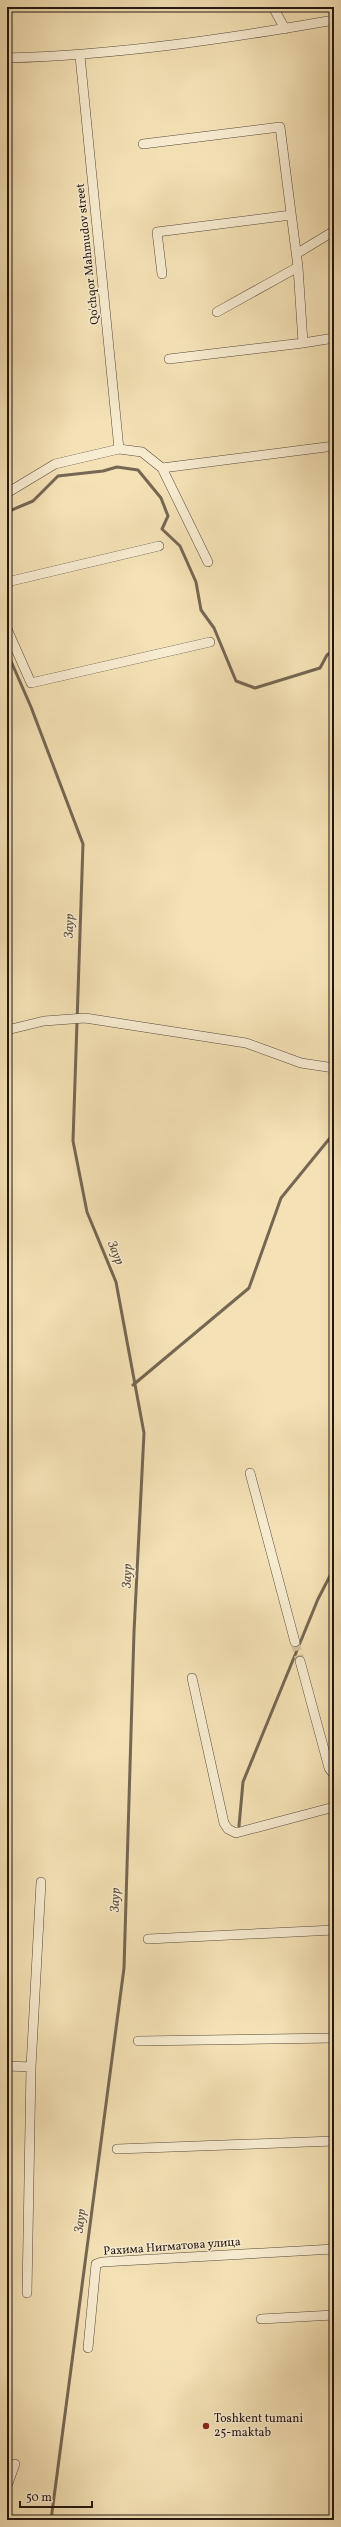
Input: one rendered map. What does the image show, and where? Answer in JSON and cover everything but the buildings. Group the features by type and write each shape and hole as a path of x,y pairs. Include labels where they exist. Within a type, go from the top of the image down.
{"street":[{"path":"273,7 285,29"},
{"path":"7,58 80,56 285,29 334,20"},
{"name":"Qo'chqor Mahmudov street","path":"80,56 120,449"},
{"path":"143,144 280,127 298,267 303,343"},
{"path":"162,274 157,232 291,215"},
{"path":"296,254 334,231"},
{"path":"217,312 298,267"},
{"path":"170,359 334,338"},
{"path":"162,468 334,446"},
{"path":"7,493 55,464 120,449 142,452 162,468 208,562"},
{"path":"7,582 158,546"},
{"path":"7,629 31,683 210,642"},
{"path":"7,1030 44,1021 68,1018 85,1018 246,1043 301,1063 334,1068"},
{"path":"250,1473 294,1642"},
{"path":"300,1661 329,1768 334,1775"},
{"path":"192,1678 224,1823 228,1829 236,1833 334,1807"},
{"path":"27,2293 30,2067 41,1882"},
{"path":"148,1939 334,1930"},
{"path":"138,2040 334,2038"},
{"path":"7,2066 30,2067"},
{"path":"117,2149 334,2141"},
{"name":"Рахима Нигматова улица","path":"88,2348 96,2264 102,2262 334,2249"},
{"path":"261,2319 334,2315"},
{"path":"7,2486 15,2464"}],"waterway":[{"path":"7,512 33,501 58,476 103,471 117,467 138,470 161,498 168,516 162,529 180,546 196,582 201,610 214,628 236,681 255,688 320,668 327,655 334,650"},
{"name":"Заур","path":"7,652 31,707 83,844 73,1141 87,1212 116,1282 144,1433 134,1632 124,1968 51,2520"},
{"path":"133,1385 249,1288 281,1198 334,1133"},
{"path":"239,1826 243,1782 318,1599 334,1568"}],"tunnel":[{"path":"295,1642 300,1661"}],"place":[{"name":"Toshkent tumani 25-maktab","path":"206,2426"}]}
